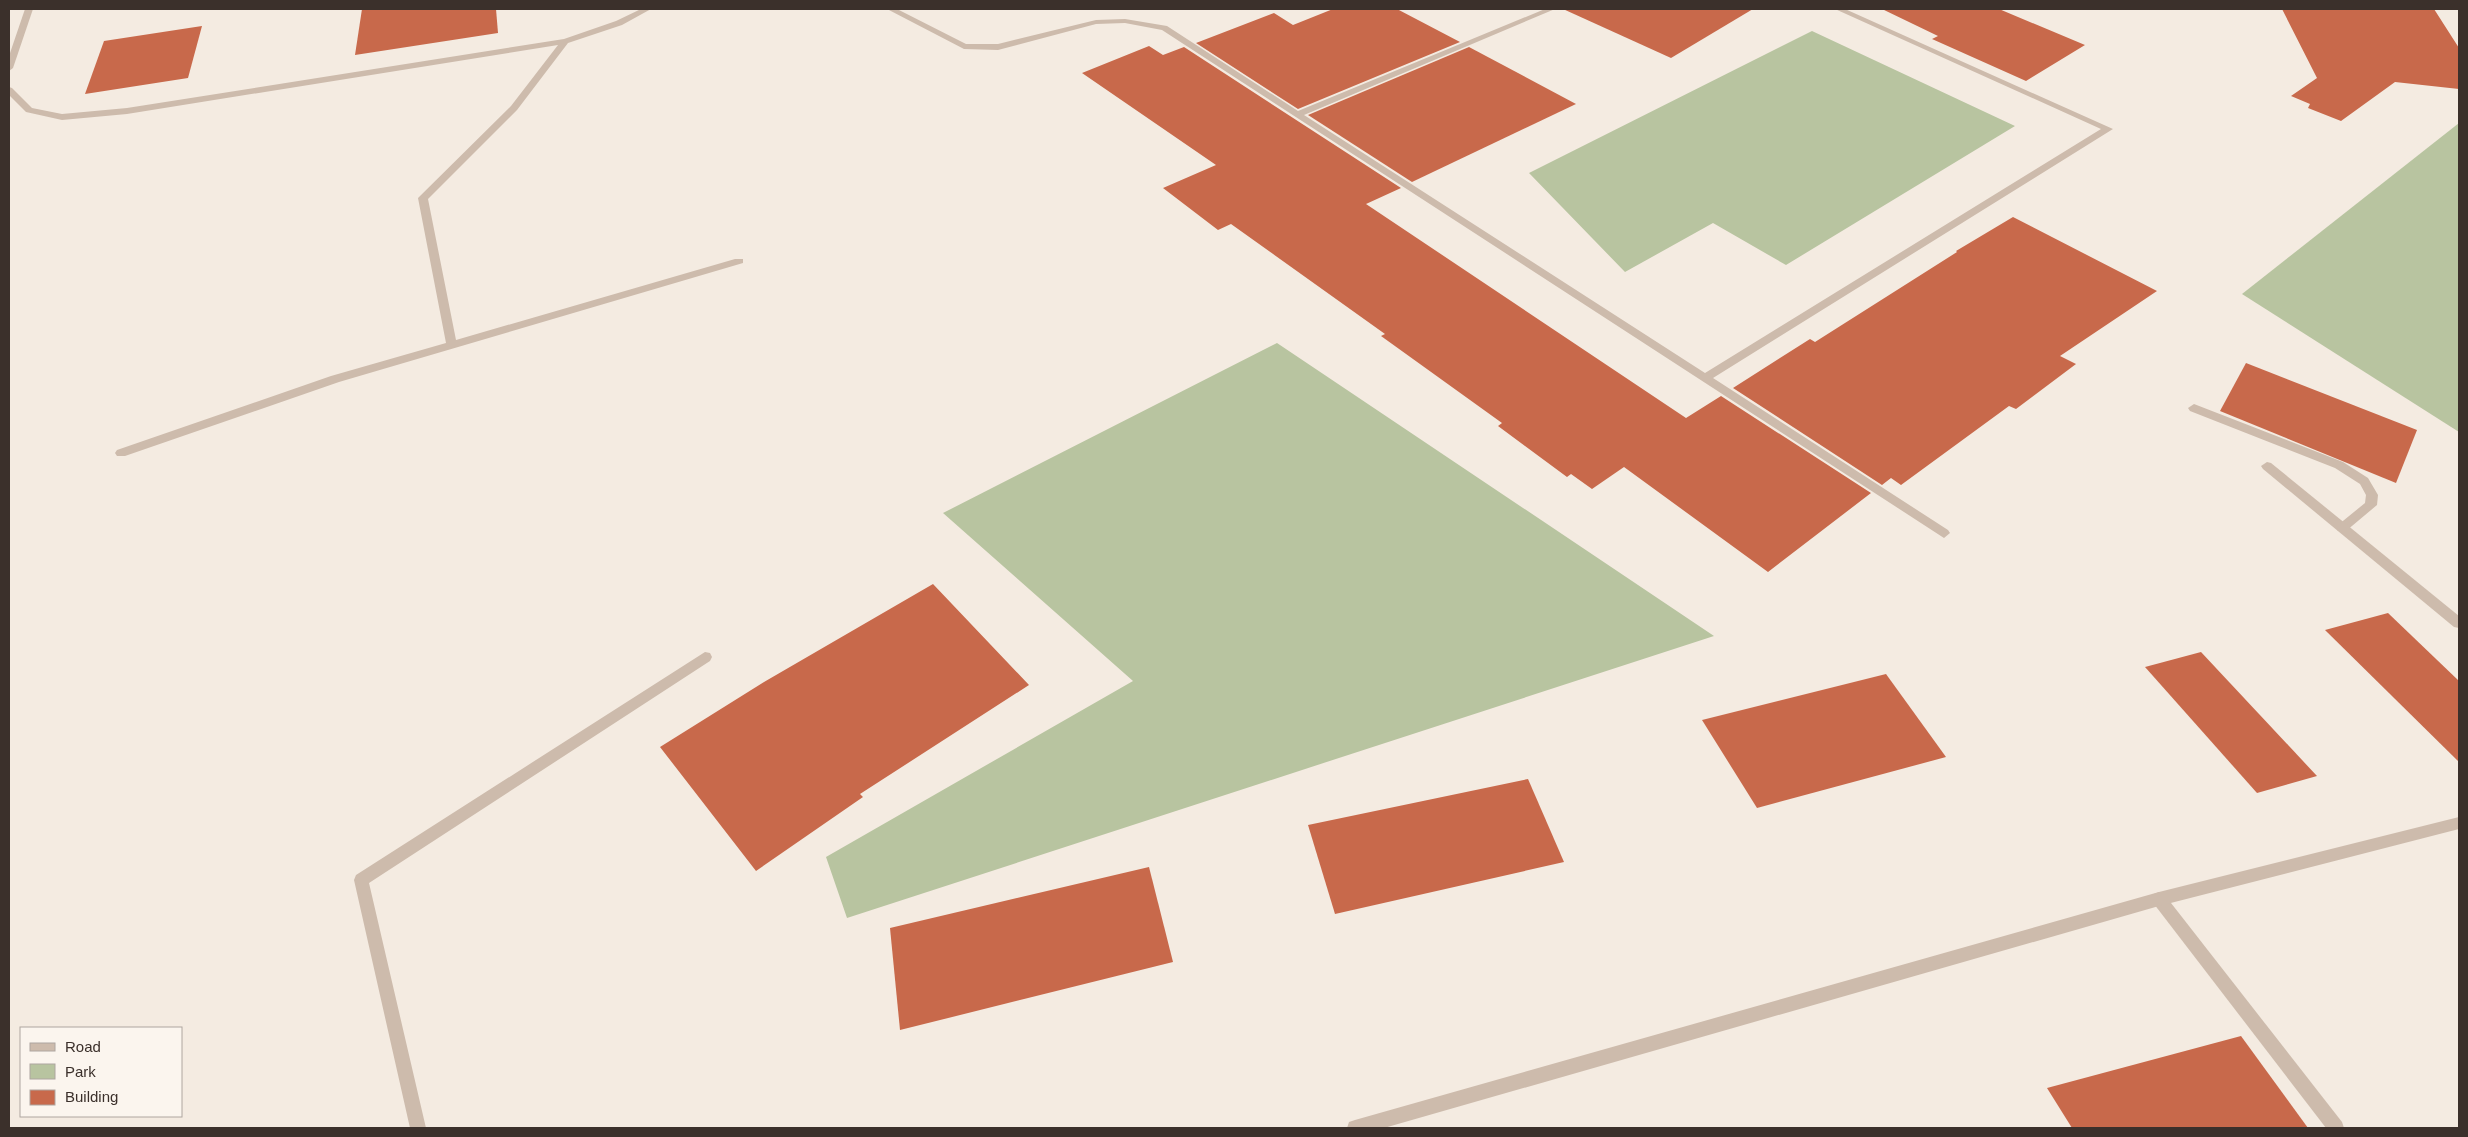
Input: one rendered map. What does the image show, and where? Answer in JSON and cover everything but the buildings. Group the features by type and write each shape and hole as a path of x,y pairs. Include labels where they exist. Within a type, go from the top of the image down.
{"street":[{"path":"9,68 29,9"},
{"path":"9,90 29,110 62,117 127,111 565,41 619,23 647,9"},
{"path":"890,9 964,46 998,47 1096,22 1125,20 1164,28 1944,533"},
{"path":"1298,114 1551,9"},
{"path":"1705,378 2108,128 1839,9"},
{"path":"452,346 423,198 514,108 565,41"},
{"path":"121,453 335,379 739,261"},
{"path":"2194,408 2339,465 2364,481 2372,495 2371,505 2342,528"},
{"path":"2267,466 2459,624"},
{"path":"418,1128 361,880 705,657"},
{"path":"1356,1128 2159,899 2459,822"},
{"path":"2159,899 2336,1128"}],"green space":[{"path":"1812,31 2015,126 1786,265 1713,223 1625,272 1529,173"},
{"path":"2459,123 2459,432 2242,294"},
{"path":"1277,343 1714,636 847,918 826,857 1133,681 943,513"}]}
